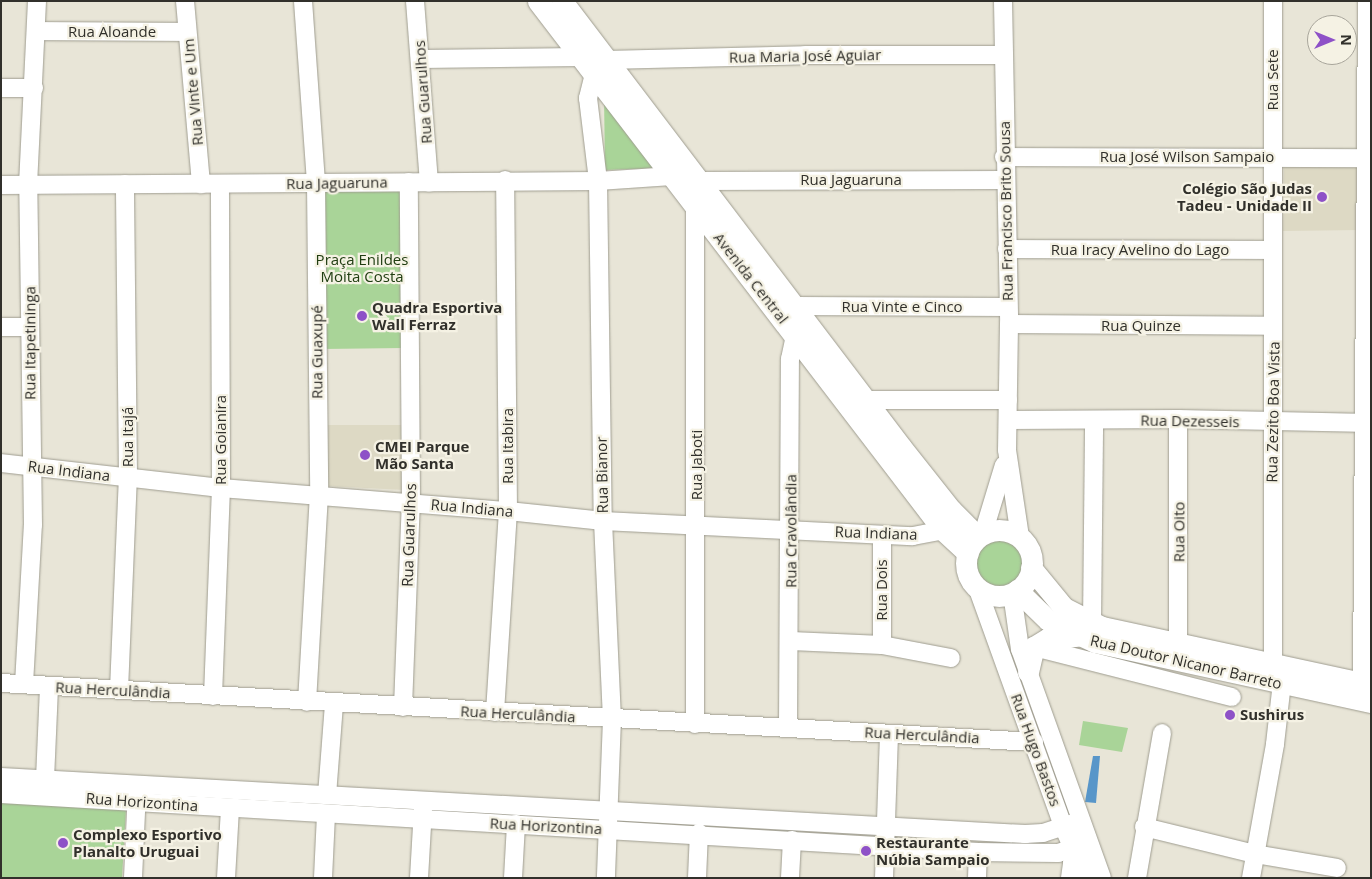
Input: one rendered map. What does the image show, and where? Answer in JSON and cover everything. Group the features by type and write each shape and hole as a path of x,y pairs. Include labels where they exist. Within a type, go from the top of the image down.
{"main road":[{"name":"Avenida Central","path":"538,1 580,57 600,67 698,181 795,306 842,381 943,530 976,541"},
{"name":"Avenida Central","path":"562,1 576,10 600,67 672,176 795,335 842,381 867,400 976,541"},
{"path":"1002,530 1020,537 1029,551 1031,568 1028,578 1014,592 994,595 977,587 967,572 976,541 1002,530"},
{"name":"Rua Doutor Nicanor Barreto","path":"1031,568 1084,630 1111,647 1368,690"},
{"name":"Rua Doutor Nicanor Barreto","path":"1014,592 1048,620 1084,630 1178,645 1278,675"},
{"path":"1028,672 1030,655 1034,647 1047,639 1084,630"}],"street":[{"name":"Rua Itapetininga","path":"24,684 31,576 32,467 28,185 37,1"},
{"name":"Rua Vinte e Um","path":"185,1 202,184"},
{"name":"Rua Guaxupé","path":"303,1 316,183 318,494 307,702"},
{"name":"Rua Guarulhos","path":"415,1 421,59 429,182"},
{"name":"Rua Francisco Brito Sousa","path":"1003,1 1008,315 1007,450"},
{"name":"Rua Sete","path":"1273,1 1273,158"},
{"path":"1367,1 1368,690"},
{"name":"Rua Aloande","path":"36,31 188,32"},
{"name":"Rua Maria José Aguiar","path":"600,67 805,54 1004,55"},
{"path":"421,59 580,57"},
{"name":"Rua Bianor","path":"600,67 588,98 598,181 603,521 612,719 610,820 606,878"},
{"path":"1,88 34,88"},
{"name":"Rua José Wilson Sampaio","path":"1004,157 1368,158"},
{"name":"Rua Zezito Boa Vista","path":"1251,878 1278,675 1272,423 1274,326 1273,158"},
{"name":"Rua Jaguaruna","path":"1,185 505,180 598,181 672,176"},
{"name":"Rua Itabira","path":"495,712 508,511 505,180"},
{"name":"Rua Jaguaruna","path":"698,181 1005,180"},
{"name":"Rua Guarulhos","path":"403,707 411,503 409,182"},
{"name":"Rua Itajá","path":"119,690 128,478 125,184"},
{"name":"Rua Goianira","path":"213,696 221,488 220,184"},
{"name":"Rua Jaboti","path":"695,206 698,526 695,724"},
{"name":"Rua Iracy Avelino do Lago","path":"1006,249 1273,250"},
{"name":"Rua Vinte e Cinco","path":"795,306 1008,315"},
{"name":"Rua Quinze","path":"1008,315 1274,326"},
{"path":"1,327 30,328"},
{"name":"Rua Cravolândia","path":"788,728 792,530 790,359 795,335"},
{"path":"867,400 1008,400"},
{"name":"Rua Dezesseis","path":"1008,420 1178,419 1272,423 1367,423"},
{"name":"Rua Oito","path":"1178,419 1178,645"},
{"path":"1084,630 1094,420"},
{"path":"976,541 1007,450"},
{"path":"1007,450 1020,537"},
{"name":"Rua Indiana","path":"1,463 221,488 318,494 603,521 882,535 918,535 943,530"},
{"name":"Rua Dois","path":"882,535 882,645"},
{"name":"Rua Hugo Bastos","path":"977,587 1063,826 1080,842 1094,871"},
{"path":"1014,592 1017,637 1080,842 1071,866 1070,878"},
{"path":"790,641 882,645 951,658"},
{"path":"1034,647 1232,697"},
{"name":"Rua Herculândia","path":"1,683 307,702 1034,742"},
{"path":"45,779 49,686"},
{"path":"327,795 334,703"},
{"path":"1137,878 1144,828 1162,733"},
{"path":"884,878 889,734"},
{"name":"Rua Horizontina","path":"1,777 45,779 230,808 422,820 516,824 610,820 887,826 1025,834 1043,833 1063,826"},
{"path":"133,878 137,793"},
{"name":"Rua Horizontina","path":"1,794 327,795 423,801 610,820 699,833 978,852 1050,854 1080,842"},
{"path":"419,878 423,801"},
{"path":"226,878 230,808"},
{"path":"323,878 326,815"},
{"path":"513,878 516,824"},
{"path":"1144,828 1255,854 1337,868"},
{"path":"696,878 699,833"},
{"path":"790,878 792,840"},
{"path":"977,878 978,852"}],"shaded area":[{"name":"Colégio São Judas Tadeu - Unidade II","path":"1284,164 1359,164 1360,230 1283,231"},
{"name":"CMEI Parque Mão Santa","path":"326,425 402,425 405,490 326,486"}],"green space":[{"path":"604,95 661,168 605,170"},
{"name":"Praça Enildes Moita Costa","path":"322,187 402,187 403,348 323,349"},
{"path":"999,537 1009,539 1017,545 1023,553 1025,563 1023,573 1017,581 1009,587 999,589 989,587 981,581 975,573 973,563 975,553 981,545 989,539"},
{"path":"1083,721 1128,728 1122,752 1079,745"},
{"name":"Complexo Esportivo Planalto Uruguai","path":"1,802 126,809 122,878 1,878"}],"water":[{"path":"1093,756 1100,756 1096,803 1085,802"}],"place":[{"name":"Colégio São Judas Tadeu - Unidade II","path":"1322,197"},
{"name":"Quadra Esportiva Wall Ferraz","path":"362,316"},
{"name":"CMEI Parque Mão Santa","path":"365,455"},
{"name":"Sushirus","path":"1230,715"},
{"name":"Complexo Esportivo Planalto Uruguai","path":"63,843"},
{"name":"Restaurante Núbia Sampaio","path":"866,851"}]}
